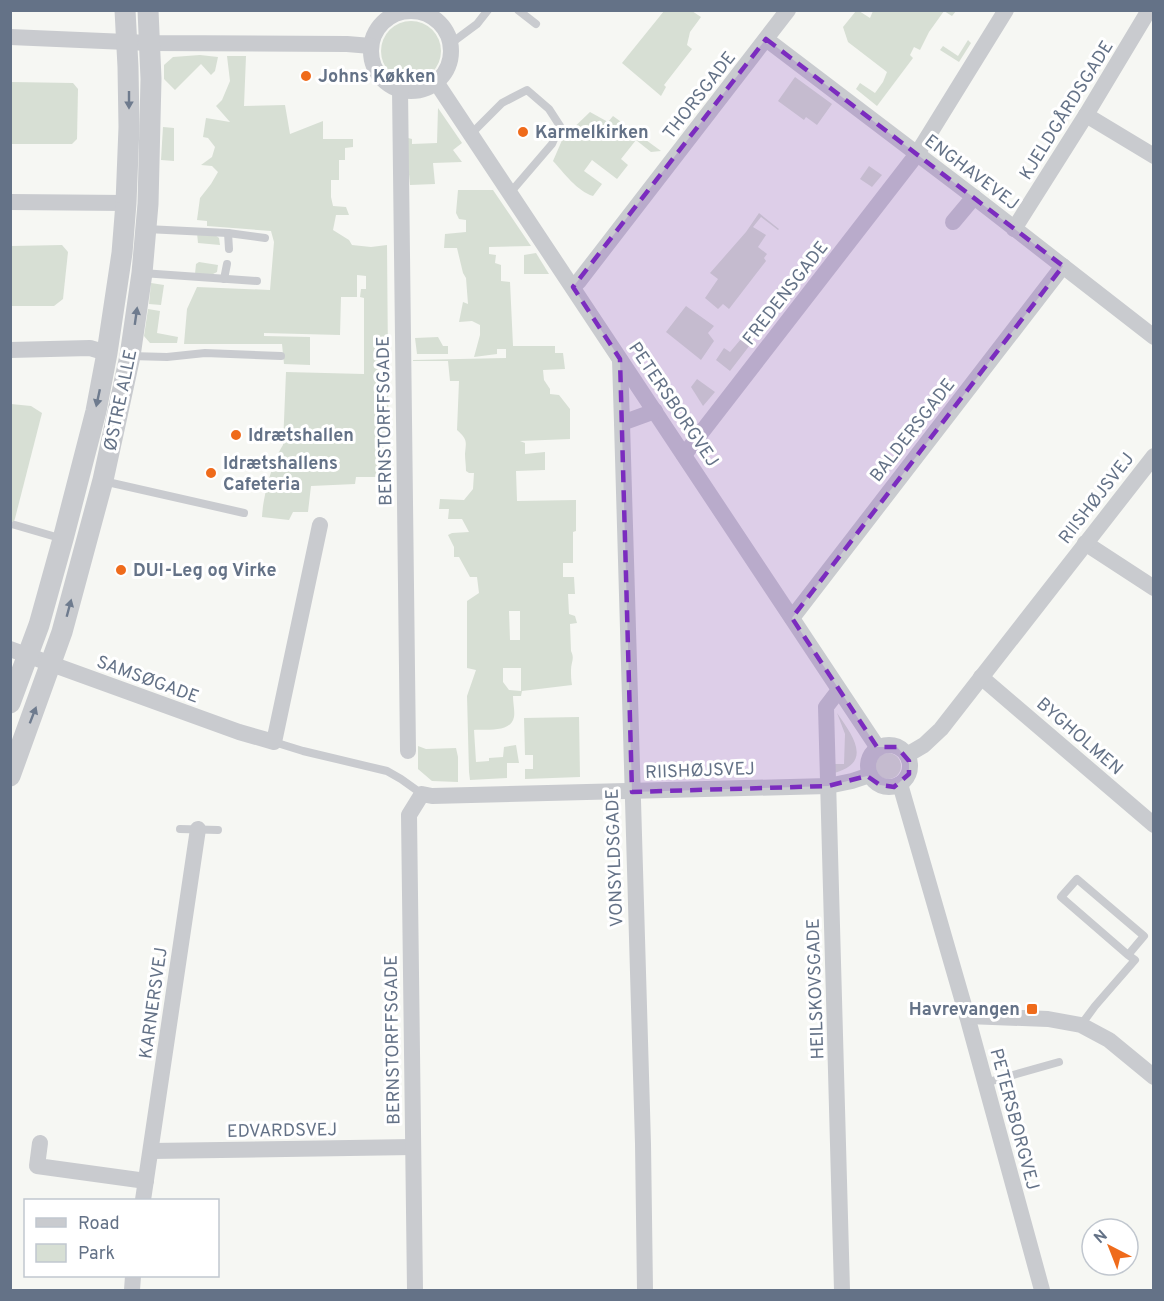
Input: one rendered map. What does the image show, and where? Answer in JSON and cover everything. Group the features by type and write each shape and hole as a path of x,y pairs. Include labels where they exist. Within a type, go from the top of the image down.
{"street":[{"name":"ØSTRE ALLE","path":"10,703 19,652 39,625 63,539 96,411 107,353 122,253 126,203 129,127 125,10"},
{"name":"ØSTRE ALLE","path":"10,776 62,632 103,480 130,356 146,229 151,122 148,10"},
{"name":"THORSGADE","path":"573,287 788,10"},
{"name":"FREDENSGADE","path":"684,455 916,154 1006,10"},
{"name":"KJELDGÅRDSGADE","path":"1014,229 1149,10"},
{"path":"423,11 441,24 450,44 451,54 443,74 436,82 419,90 409,91 389,85 381,78 371,58 371,46 375,33 392,12 423,11"},
{"path":"10,37 150,43 371,46"},
{"name":"ENGHAVEVEJ","path":"766,39 1154,337"},
{"name":"PETERSBORGVEJ","path":"436,82 878,748"},
{"name":"BERNSTORFFSGADE","path":"400,89 408,751"},
{"path":"1086,115 1154,156"},
{"path":"953,222 974,197"},
{"path":"10,202 126,203"},
{"name":"BALDERSGADE","path":"792,618 1063,266"},
{"path":"10,350 90,348 107,353"},
{"name":"VONSYLDSGADE","path":"620,359 643,1144 645,1290"},
{"path":"622,423 655,411"},
{"name":"RIISHØJSVEJ","path":"907,755 924,745 942,729 1154,456"},
{"path":"274,742 320,525"},
{"path":"1085,543 1154,588"},
{"name":"SAMSØGADE","path":"19,652 239,732 274,742"},
{"name":"BYGHOLMEN","path":"981,677 1154,825"},
{"name":"HEILSKOVSGADE","path":"839,690 826,707 843,1290"},
{"path":"897,747 907,755 909,774 900,784 894,787 880,785 870,775 868,769 870,757 878,748 897,747"},
{"name":"RIISHØJSVEJ","path":"422,794 432,796 828,786 870,775"},
{"name":"PETERSBORGVEJ","path":"900,784 967,1016 1042,1290"},
{"name":"BERNSTORFFSGADE","path":"416,1290 409,815 422,794"},
{"name":"KARNERSVEJ","path":"143,1199 198,829"},
{"path":"967,1016 1048,1019 1081,1025 1109,1040 1154,1077"},
{"path":"40,1143 36,1166 146,1181"},
{"name":"EDVARDSVEJ","path":"151,1151 413,1148"}],"lane":[{"path":"450,44 477,24 488,10"},
{"path":"518,10 536,24"},
{"path":"471,134 502,103 527,90 549,109 560,126 552,144 510,193"},
{"path":"146,229 228,233 265,238"},
{"path":"228,233 229,249"},
{"path":"225,279 227,264"},
{"path":"142,273 257,281"},
{"path":"130,356 167,357 205,353 281,356"},
{"path":"103,480 244,513"},
{"path":"15,525 63,539"},
{"name":"SAMSØGADE","path":"274,742 387,771 422,794"},
{"path":"180,829 218,830"},
{"path":"1081,1025 1135,960 1128,955 1061,897 1077,879 1144,936 1128,955"},
{"path":"985,1083 1059,1062"}],"highlighted area":[{"path":"766,39 1063,266 792,618 877,747 897,747 909,761 909,774 894,787 880,785 867,776 828,786 632,792 620,359 573,287"}],"green space":[{"path":"664,11 692,11 701,17 690,32 687,45 692,49 664,85 666,87 661,96 622,63"},
{"path":"856,11 870,18 873,11 944,11 920,50 914,47 910,55 913,58 877,106 856,89 860,83 875,93 887,72 848,42 843,27"},
{"path":"944,11 956,11 952,16"},
{"path":"405,21 417,21 428,26 436,34 441,51 439,63 428,76 417,81 405,81 394,76 386,68 381,57 381,45 386,34 394,26"},
{"path":"968,40 971,43 959,62 940,50 943,46 958,56"},
{"path":"200,55 218,57 215,71 211,75 201,64 175,90 164,79 164,65 173,57"},
{"path":"227,56 246,56 244,106 285,105 290,134 323,121 323,139 353,139 353,147 345,148 345,160 339,160 339,180 331,180 333,206 346,207 349,215 336,215 333,230 349,240 352,245 371,247 387,245 389,477 356,477 355,484 311,486 308,512 293,512 289,520 262,517 269,480 283,445 286,372 364,374 364,298 360,297 361,289 366,289 366,276 357,275 357,297 341,297 340,335 264,333 264,336 310,337 310,365 284,364 282,344 184,344 187,309 197,287 270,290 274,242 271,231 207,226 207,221 197,220 200,198 218,172 212,166 201,165 212,157 215,147 208,138 203,137 206,118 230,122 216,106 222,100 230,81"},
{"path":"795,77 832,104 817,125 806,117 804,120 778,101"},
{"path":"11,82 73,83 78,89 77,139 72,144 11,144"},
{"path":"438,108 462,143 453,150 462,162 433,163 435,184 410,185 408,138 412,139 412,144 437,143"},
{"path":"590,112 608,122 613,116 661,151 651,152 636,140 621,159 628,165 617,179 592,160 584,171 602,184 593,196 576,186 553,161 563,138"},
{"path":"163,127 174,128 174,161 161,160"},
{"path":"869,166 882,175 872,187 860,179"},
{"path":"458,190 493,190 531,246 489,247 489,254 496,255 495,263 501,265 501,281 510,282 513,346 555,346 555,353 563,353 565,369 543,370 544,380 550,389 550,394 559,395 570,409 570,439 520,441 525,443 525,454 545,452 545,470 516,471 517,501 576,500 573,563 563,563 563,577 574,577 575,594 568,594 569,614 575,616 577,623 570,624 573,656 572,685 522,691 521,696 513,696 514,717 508,726 474,730 476,762 503,757 504,747 516,745 519,763 507,763 507,778 470,780 469,772 467,696 476,670 467,668 467,601 479,593 477,577 470,577 459,557 454,557 454,547 448,535 469,532 462,519 448,519 449,509 439,509 440,499 464,500 473,489 474,473 466,471 466,441 457,430 459,381 450,381 448,361 413,361 506,358 506,349 497,349 497,354 474,357 480,335 480,325 472,321 459,322 463,302 468,304 466,278 457,248 444,248 445,234 466,232 466,220 459,219 456,213","holes":["509,611 520,611 520,640 510,640","503,668 521,668 521,691 509,690 503,682"]},
{"path":"759,213 779,229 761,217 753,227 766,235 758,247 767,254 764,258 766,261 729,309 723,304 718,309 705,298 718,279 710,273 746,232"},
{"path":"197,233 215,235 219,238 220,245 198,243"},
{"path":"62,245 68,252 63,299 54,306 11,306 11,246"},
{"path":"536,253 549,274 524,274 524,255"},
{"path":"199,262 218,265 217,272 211,275 195,274 196,264"},
{"path":"151,283 164,285 161,305 149,304"},
{"path":"686,306 714,326 708,333 714,341 701,360 666,332"},
{"path":"148,309 160,311 157,333 178,337 177,343 150,343 144,336"},
{"path":"438,337 443,346 448,346 448,354 417,354 415,338"},
{"path":"741,339 750,345 730,371 716,360 724,348 730,352"},
{"path":"697,379 715,392 703,406 691,387"},
{"path":"11,404 31,406 42,413 11,534"},
{"path":"837,713 853,739 856,755 853,762 846,768 834,773 833,764 844,764 845,734"},
{"path":"579,717 580,777 525,779 525,769 533,769 533,755 525,755 524,718"},
{"path":"418,746 426,749 456,748 458,782 432,781 418,769"},
{"path":"888,753 897,757 901,766 897,775 888,779 879,775 875,766 879,757"}],"place":[{"name":"Johns Køkken","path":"306,76"},
{"name":"Karmelkirken","path":"523,132"},
{"name":"Idrætshallen","path":"236,435"},
{"name":"Idrætshallens Cafeteria","path":"211,473"},
{"name":"DUI-Leg og Virke","path":"121,570"},
{"name":"Havrevangen","path":"1032,1009"}]}
